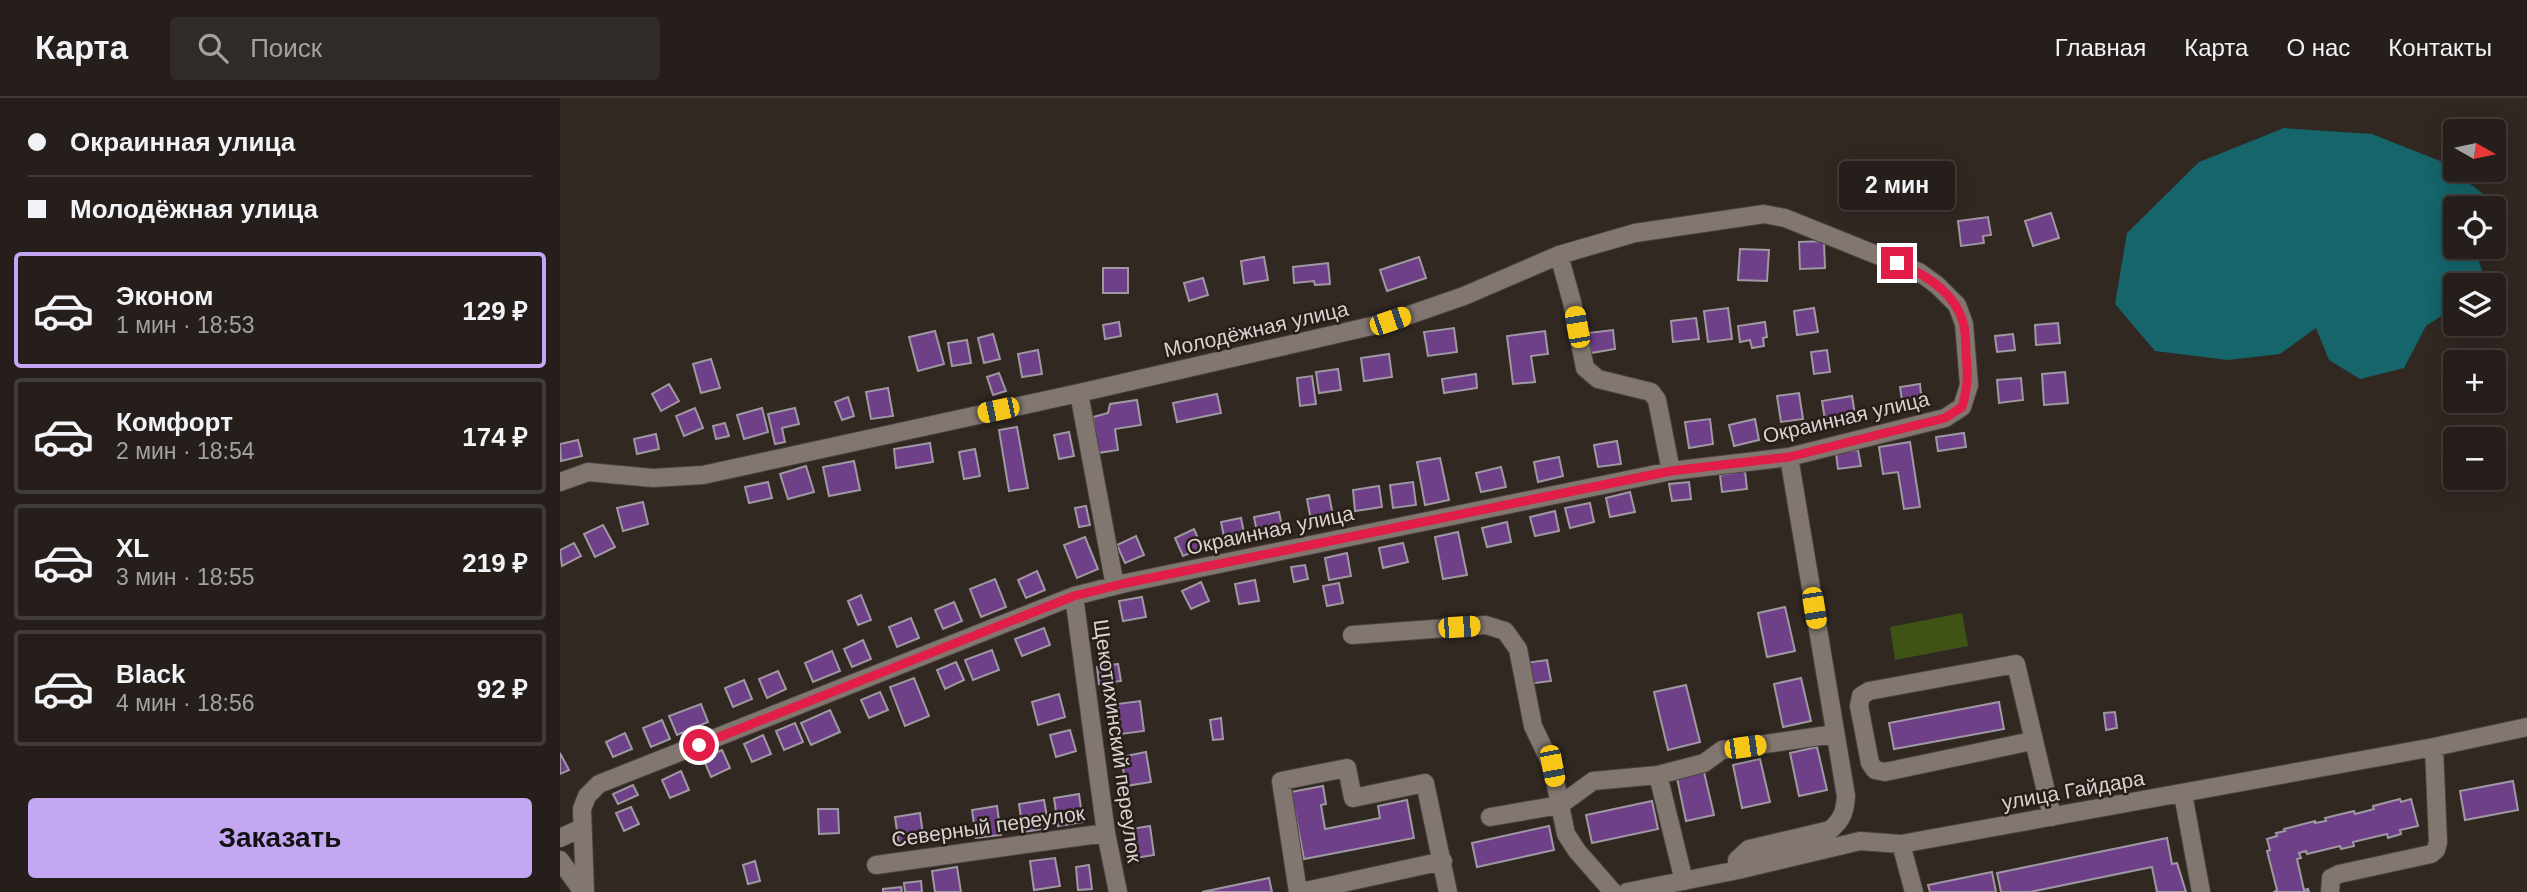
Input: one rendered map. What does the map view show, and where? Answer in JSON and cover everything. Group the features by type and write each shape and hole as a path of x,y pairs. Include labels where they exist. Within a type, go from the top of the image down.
{"street":[{"name":"Молодёжная улица","path":"560,482 588,472 653,478 703,475 1079,393 1390,321 1464,296 1559,255 1634,233 1765,214 1784,218 1919,272 1957,305 1964,324"},
{"path":"1559,255 1572,302 1585,368 1598,379 1651,391 1657,400 1671,471"},
{"name":"Окраинная улица","path":"584,892 582,809 587,796 599,784 1074,596 1671,471 1789,457 1945,418 1962,407 1969,385 1964,324"},
{"path":"1079,393 1115,586"},
{"path":"1738,870 1737,860 1749,849 1830,830 1840,821 1845,811 1846,796 1789,457"},
{"name":"Щекотихинский переулок","path":"1074,596 1106,833 1118,892"},
{"path":"1352,635 1486,625 1505,631 1518,649 1533,726 1552,766 1566,834 1577,851 1613,892"},
{"path":"2032,741 1885,772 1875,770 1871,763 1859,706 1861,696 1870,691 2016,664 2052,817"},
{"name":"улица Гайдара","path":"1627,892 1666,888 1684,881 1860,841 1901,844 2183,794 2527,727"},
{"path":"1489,817 1560,806 1593,781 1657,775 1704,763 1722,750 1835,734"},
{"path":"2330,892 2331,878 2339,874 2436,850 2438,842 2434,747"},
{"path":"1443,860 1300,892 1281,781 1347,768 1353,798 1426,783 1443,860 1448,892"},
{"path":"1657,775 1684,881"},
{"path":"2183,794 2202,892"},
{"path":"560,838 582,828"},
{"name":"Северный переулок","path":"876,865 1106,833"},
{"path":"1901,844 1913,892"},
{"path":"560,860 584,892"}],"green space":[{"path":"1962,613 1968,646 1895,660 1890,627"}],"water":[{"path":"2284,128 2372,134 2440,161 2443,163 2443,182 2468,182 2482,193 2482,196 2443,196 2443,259 2478,259 2483,273 2443,273 2443,315 2426,326 2404,368 2360,379 2329,360 2316,328 2280,354 2228,360 2155,351 2115,304 2127,233 2199,162"}],"building":[{"path":"2051,213 2059,238 2033,246 2025,221"},
{"path":"1988,217 1991,235 1983,236 1984,243 1961,246 1958,221"},
{"path":"1824,241 1825,268 1800,269 1799,242"},
{"path":"1740,249 1769,250 1767,281 1738,280"},
{"path":"1264,257 1268,280 1244,284 1241,261"},
{"path":"1419,257 1426,278 1387,291 1380,270"},
{"path":"1328,263 1330,284 1315,285 1314,281 1294,283 1293,267"},
{"path":"1103,268 1128,268 1128,293 1103,293"},
{"path":"1203,278 1208,295 1189,301 1184,283"},
{"path":"1728,308 1732,339 1708,342 1704,311"},
{"path":"1814,308 1818,332 1797,335 1794,311"},
{"path":"1696,318 1699,339 1673,342 1671,321"},
{"path":"1119,322 1121,336 1105,339 1103,325"},
{"path":"1765,322 1767,337 1763,338 1764,346 1752,348 1750,340 1740,342 1738,326"},
{"path":"2058,323 2060,343 2036,345 2035,325"},
{"path":"1454,328 1457,352 1428,356 1424,332"},
{"path":"1613,330 1615,349 1591,353 1588,333"},
{"path":"935,331 944,364 918,371 909,337"},
{"path":"1545,331 1548,354 1531,356 1535,382 1513,384 1507,336"},
{"path":"993,334 1000,359 984,363 978,338"},
{"path":"2013,334 2015,350 1997,352 1995,336"},
{"path":"967,340 971,363 952,366 948,343"},
{"path":"1038,350 1042,374 1022,377 1018,354"},
{"path":"1827,350 1830,372 1814,374 1811,352"},
{"path":"1389,354 1392,377 1364,381 1361,358"},
{"path":"711,359 720,388 701,393 693,364"},
{"path":"1338,369 1341,390 1319,393 1316,372"},
{"path":"2065,372 2068,403 2044,405 2042,374"},
{"path":"999,373 1006,391 993,395 987,377"},
{"path":"1476,374 1477,388 1444,393 1442,379"},
{"path":"1312,376 1316,404 1300,406 1297,378"},
{"path":"2021,378 2023,400 1999,403 1997,380"},
{"path":"669,384 679,401 661,411 652,394"},
{"path":"1920,384 1922,404 1903,407 1900,387"},
{"path":"888,388 893,416 871,419 866,392"},
{"path":"1799,393 1803,419 1781,422 1777,396"},
{"path":"1217,394 1221,413 1177,422 1173,403"},
{"path":"1852,396 1856,421 1826,426 1822,401"},
{"path":"848,397 854,416 842,420 835,402"},
{"path":"1137,400 1141,425 1115,429 1118,450 1098,453 1093,417 1108,413 1110,404"},
{"path":"695,408 703,428 684,436 676,416"},
{"path":"762,408 768,432 744,439 737,415"},
{"path":"795,408 799,424 782,428 785,442 775,444 768,414"},
{"path":"1710,419 1713,444 1689,448 1685,422"},
{"path":"1755,419 1759,440 1734,446 1729,425"},
{"path":"725,423 729,436 716,439 713,426"},
{"path":"1017,427 1028,488 1009,491 999,430"},
{"path":"1069,432 1074,456 1059,459 1054,435"},
{"path":"1964,433 1966,447 1938,451 1936,437"},
{"path":"656,434 659,449 637,454 634,439"},
{"path":"578,440 582,456 561,461 560,444"},
{"path":"1617,441 1621,464 1598,467 1594,445"},
{"path":"1910,442 1920,507 1904,509 1898,472 1883,474 1879,447"},
{"path":"930,443 933,462 896,468 894,449"},
{"path":"975,449 980,476 964,479 959,452"},
{"path":"1858,450 1861,466 1838,469 1836,453"},
{"path":"1559,457 1563,476 1538,482 1534,462"},
{"path":"1440,458 1449,500 1425,505 1417,462"},
{"path":"854,461 860,490 829,496 823,467"},
{"path":"806,466 814,492 788,499 780,474"},
{"path":"1501,467 1506,487 1481,492 1476,473"},
{"path":"1745,471 1747,489 1722,492 1720,475"},
{"path":"768,482 772,498 749,503 745,487"},
{"path":"1413,482 1416,505 1393,508 1390,485"},
{"path":"1689,482 1691,499 1672,501 1669,484"},
{"path":"1379,486 1382,507 1355,511 1353,490"},
{"path":"1630,492 1635,512 1610,517 1606,498"},
{"path":"1329,495 1334,521 1312,526 1307,499"},
{"path":"643,502 648,524 623,531 617,508"},
{"path":"1590,503 1594,522 1570,528 1565,508"},
{"path":"1086,506 1090,525 1079,527 1075,508"},
{"path":"1555,511 1559,531 1535,536 1530,517"},
{"path":"1279,512 1283,531 1258,537 1254,517"},
{"path":"1241,518 1245,538 1225,542 1221,522"},
{"path":"1507,522 1511,542 1487,547 1482,528"},
{"path":"603,525 615,547 595,557 584,534"},
{"path":"1194,529 1202,548 1183,556 1175,538"},
{"path":"1458,532 1467,575 1443,579 1435,537"},
{"path":"1136,536 1144,555 1125,563 1117,545"},
{"path":"1085,537 1098,569 1077,578 1064,545"},
{"path":"574,543 581,556 562,566 560,550"},
{"path":"1403,543 1408,562 1383,568 1379,548"},
{"path":"1347,553 1351,576 1329,580 1325,558"},
{"path":"1305,565 1308,579 1294,582 1291,567"},
{"path":"1037,571 1045,590 1026,598 1018,580"},
{"path":"995,579 1006,607 981,617 970,589"},
{"path":"1255,580 1259,601 1239,604 1235,584"},
{"path":"1201,582 1209,601 1191,609 1182,591"},
{"path":"1339,583 1343,603 1327,606 1323,586"},
{"path":"861,595 871,620 858,625 848,601"},
{"path":"1142,597 1146,617 1123,621 1119,601"},
{"path":"954,602 962,621 943,629 935,610"},
{"path":"1785,607 1795,651 1767,657 1758,613"},
{"path":"911,618 919,638 897,647 889,627"},
{"path":"1044,628 1050,645 1022,656 1015,639"},
{"path":"863,640 871,659 852,667 844,649"},
{"path":"992,650 999,670 973,680 965,660"},
{"path":"832,651 840,671 813,682 805,663"},
{"path":"1547,660 1551,681 1528,684 1525,663"},
{"path":"956,662 964,680 945,689 937,670"},
{"path":"1118,664 1121,681 1099,684 1097,667"},
{"path":"778,671 786,689 767,698 759,679"},
{"path":"914,678 929,716 905,726 890,687"},
{"path":"1801,678 1811,721 1783,727 1774,684"},
{"path":"744,680 752,699 733,707 725,688"},
{"path":"1686,685 1700,742 1668,750 1654,692"},
{"path":"880,692 888,710 869,718 861,700"},
{"path":"1059,694 1065,717 1038,725 1032,702"},
{"path":"1140,701 1144,731 1121,734 1117,704"},
{"path":"1999,702 2004,729 1894,749 1889,723"},
{"path":"701,704 708,722 677,735 669,716"},
{"path":"830,710 840,732 811,745 801,723"},
{"path":"2115,712 2117,728 2106,730 2104,713"},
{"path":"1221,718 1223,739 1213,740 1210,720"},
{"path":"662,720 670,739 651,747 643,728"},
{"path":"795,723 803,742 784,750 776,731"},
{"path":"1070,730 1076,751 1056,757 1050,735"},
{"path":"625,733 632,749 613,757 606,742"},
{"path":"763,735 771,754 752,762 744,744"},
{"path":"1817,747 1827,790 1799,796 1790,753"},
{"path":"722,750 730,768 711,777 703,758"},
{"path":"1146,752 1151,782 1126,786 1121,757"},
{"path":"560,753 569,770 560,774"},
{"path":"1760,759 1770,802 1742,808 1733,765"},
{"path":"681,771 689,790 670,798 662,780"},
{"path":"1704,772 1714,815 1686,821 1677,778"},
{"path":"2513,781 2518,810 2465,820 2460,791"},
{"path":"633,785 638,795 618,804 613,794"},
{"path":"1323,786 1326,804 1321,805 1325,829 1380,818 1378,806 1407,800 1414,838 1304,859 1291,792"},
{"path":"1079,794 1083,822 1058,826 1054,798"},
{"path":"2400,799 2401,802 2411,799 2418,826 2400,830 2401,834 2388,838 2387,834 2353,842 2354,846 2341,849 2340,846 2307,854 2306,851 2299,853 2301,858 2297,859 2304,890 2308,889 2309,892 2274,892 2277,890 2267,851 2270,850 2267,839 2277,836 2276,833 2285,831 2284,829 2326,821 2325,818 2354,811 2355,814"},
{"path":"1044,800 1049,828 1023,832 1019,804"},
{"path":"1652,801 1658,829 1592,843 1586,815"},
{"path":"997,806 1001,835 976,838 972,810"},
{"path":"631,807 639,824 624,831 616,813"},
{"path":"818,809 838,809 839,833 819,834"},
{"path":"920,813 924,842 899,845 895,817"},
{"path":"1150,826 1154,855 1129,859 1125,830"},
{"path":"1549,826 1554,850 1477,867 1472,843"},
{"path":"2167,838 2172,864 2177,863 2186,892 2157,892 2152,867 2030,892 2001,892 1997,873"},
{"path":"1055,858 1060,886 1034,890 1030,861"},
{"path":"755,861 760,881 748,884 743,865"},
{"path":"1089,865 1092,889 1078,890 1076,867"},
{"path":"957,867 961,892 935,892 932,871"},
{"path":"1992,872 1996,892 1930,892 1928,885"},
{"path":"1269,878 1272,892 1202,892"},
{"path":"921,881 922,892 905,892 904,883"},
{"path":"901,887 902,892 883,892 883,889"}],"route":[{"path":"699,745 1074,596 1671,471 1789,457 1945,418 1962,407 1969,385 1964,324 1957,305 1937,285 1919,272 1897,263"}]}
